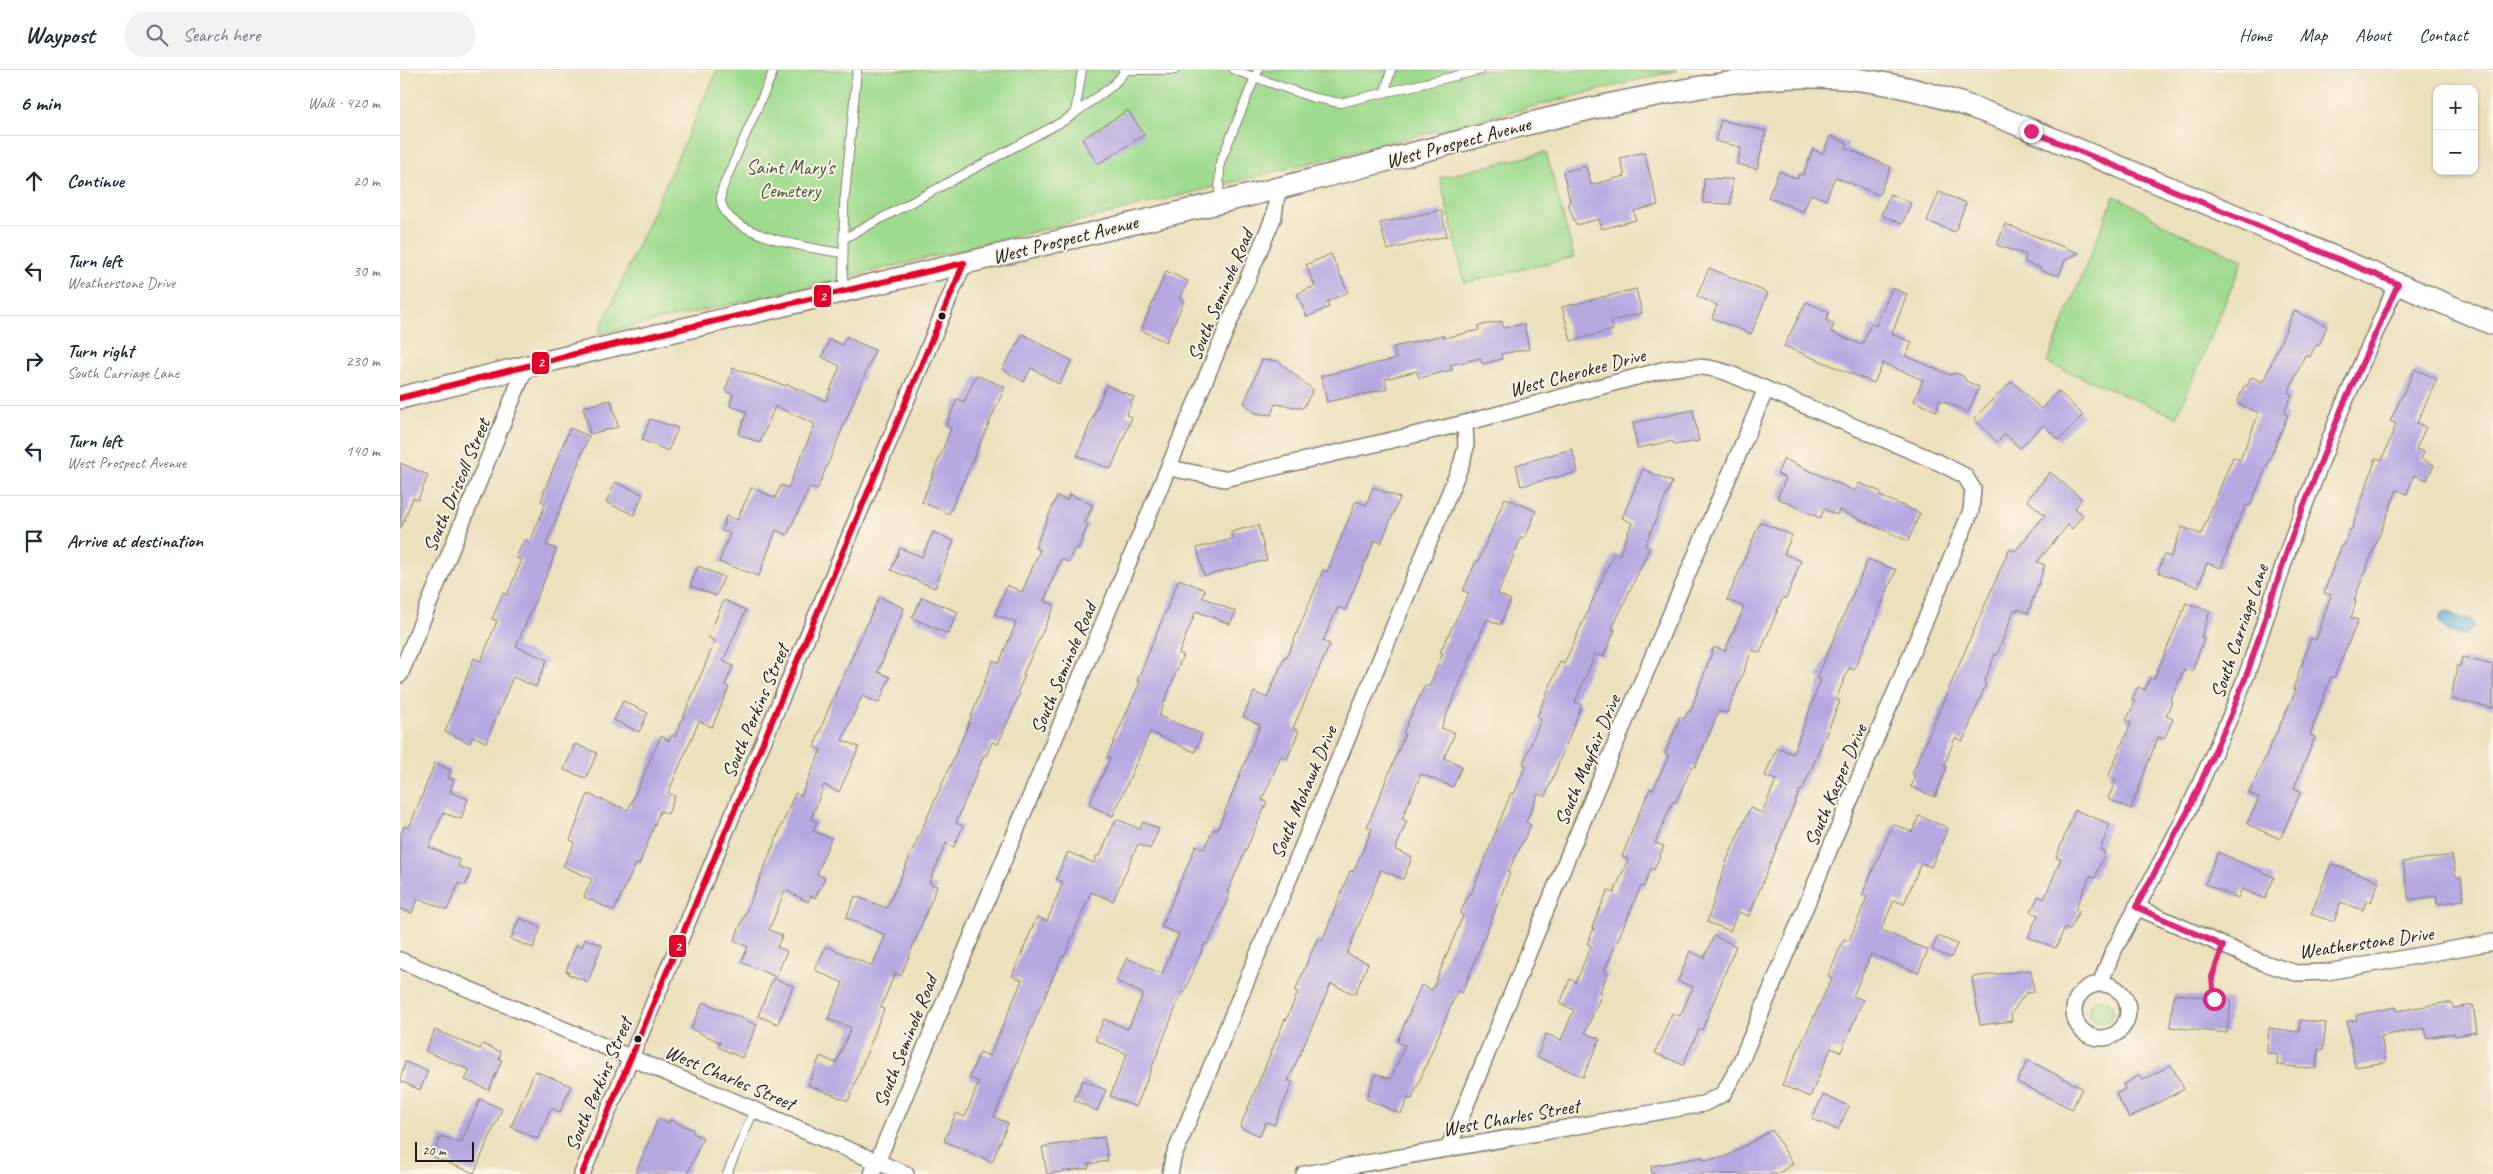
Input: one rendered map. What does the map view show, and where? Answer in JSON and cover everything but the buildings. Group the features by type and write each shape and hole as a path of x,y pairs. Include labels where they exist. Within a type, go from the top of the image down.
{"main road":[{"name":"West Prospect Avenue","path":"400,398 526,366 1278,188 1554,117 1704,85 1788,76 1830,77 1900,86 1952,100 2040,134 2493,324"}],"street":[{"name":"South Seminole Road","path":"875,1168 1274,216 1278,188"},
{"name":"South Perkins Street","path":"582,1174 964,263"},
{"name":"South Carriage Lane","path":"2100,984 2112,954 2187,813 2230,717 2248,671 2292,536 2341,410 2398,284"},
{"name":"South Driscoll Street","path":"400,676 526,366"},
{"name":"West Cherokee Drive","path":"1170,468 1224,479 1465,423 1666,370 1696,366 1712,367 1940,463 1964,476 1973,489"},
{"name":"South Mayfair Drive","path":"1448,1149 1571,849 1766,389"},
{"name":"South Mohawk Drive","path":"1170,1174 1173,1158 1461,465 1466,447 1465,423"},
{"name":"South Kasper Drive","path":"1723,1094 1739,1066 1971,511 1973,489"},
{"name":"Weatherstone Drive","path":"2136,907 2280,969 2309,974 2493,942"},
{"name":"West Charles Street","path":"400,960 631,1058 755,1108 875,1168 906,1174"},
{"name":"West Charles Street","path":"1304,1174 1703,1104 1723,1094"}],"lane":[{"path":"774,70 720,195 722,206 727,214 736,222 763,235 805,248 842,253"},
{"path":"844,292 842,253 857,70"},
{"path":"1076,113 1082,70"},
{"path":"843,238 1076,113 1111,87 1125,71 1175,70"},
{"path":"1234,70 1257,74 1311,97 1340,103 1385,91 1482,70"},
{"path":"1385,91 1391,70"},
{"path":"1220,201 1220,163 1257,74"},
{"path":"727,1174 755,1108"}],"path":[{"path":"2214,999 2212,977 2223,946"}],"green space":[{"name":"Saint Mary's Cemetery","path":"717,70 1678,70 1107,214 816,285 598,334"},
{"path":"1546,152 1574,257 1465,283 1440,178"},
{"path":"2114,196 2130,203 2171,229 2243,260 2177,417 2047,363"},
{"path":"2101,999 2110,1002 2113,1011 2110,1020 2101,1023 2092,1020 2089,1011 2092,1002"}],"water":[{"path":"2450,612 2460,618 2471,619 2475,626 2464,635 2445,629 2440,622 2440,618 2442,613"}],"transit line":[{"name":"2","path":"400,398 591,350 964,263"},
{"name":"2","path":"582,1174 964,263"}],"route":[{"path":"2031,131 2398,284 2341,410 2292,536 2248,671 2230,717 2187,813 2136,907 2223,946 2212,977 2211,984 2215,990 2214,999"}]}
